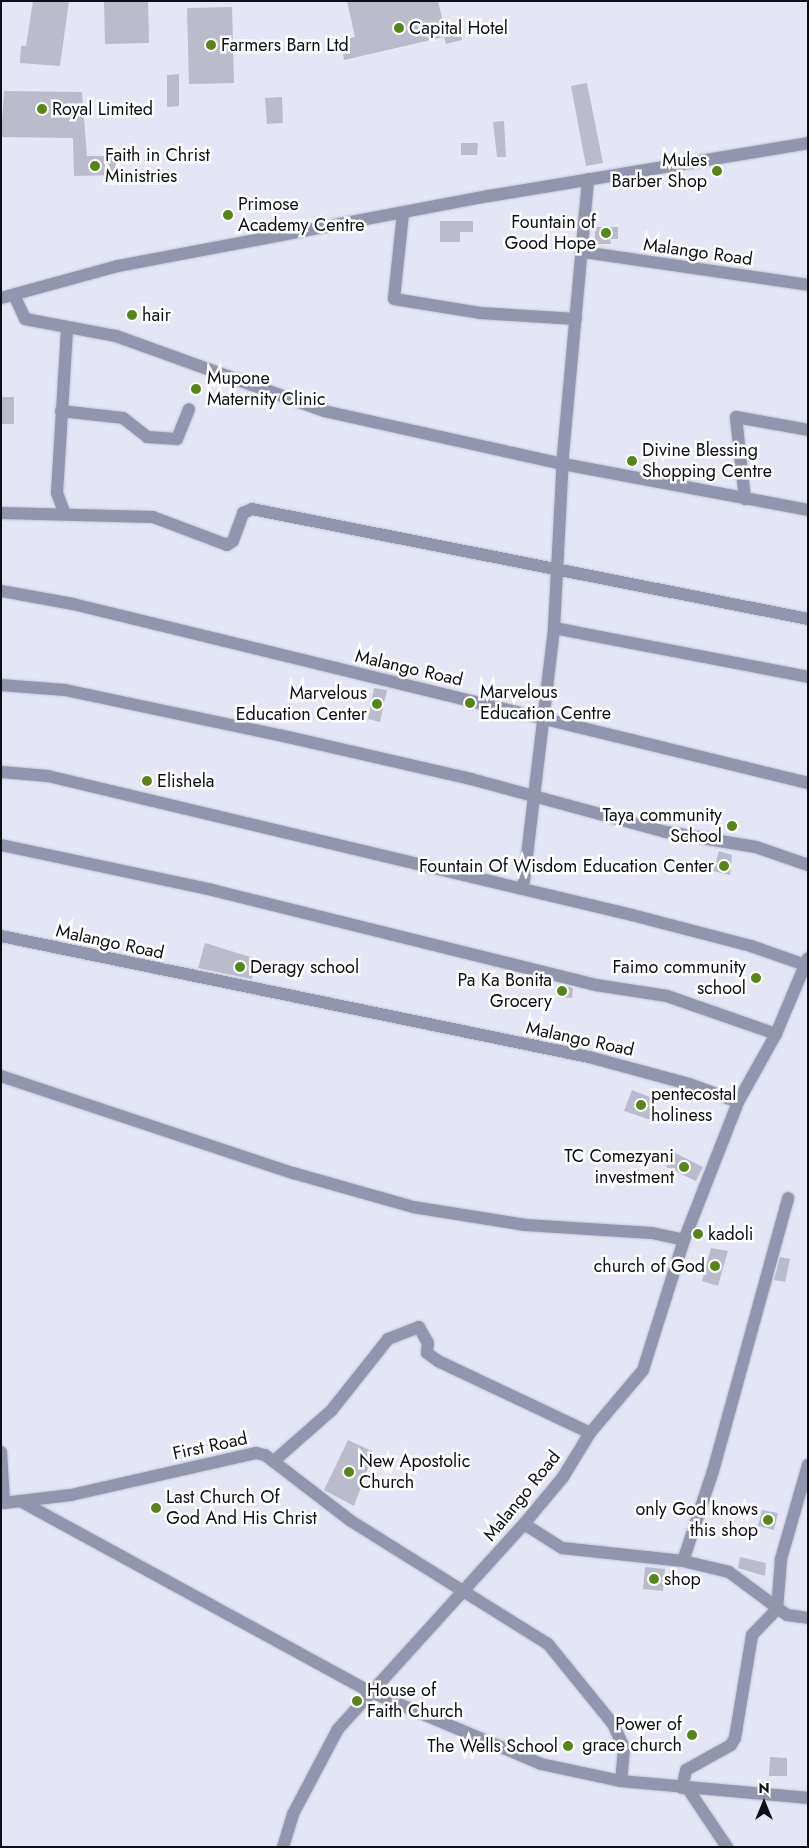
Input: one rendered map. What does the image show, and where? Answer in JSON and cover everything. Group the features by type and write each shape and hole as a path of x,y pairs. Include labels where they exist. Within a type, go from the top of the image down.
{"street":[{"path":"808,143 588,179 118,266 8,296 25,320 116,336 324,411 564,464 808,510"},
{"path":"523,889 554,628 556,570 564,464 588,179"},
{"path":"403,213 394,299 480,313 576,318"},
{"name":"Malango Road","path":"583,252 808,285"},
{"path":"64,512 57,492 66,328"},
{"path":"61,411 123,418 147,437 177,439 189,409"},
{"path":"745,499 736,417 808,430"},
{"path":"1,513 64,512 153,517 227,546 233,541 243,513 252,509 808,619"},
{"name":"Malango Road","path":"1,591 81,606 808,783"},
{"path":"554,628 808,677"},
{"path":"1,685 65,690 292,738 666,832 756,847 808,865"},
{"path":"1,772 48,776 702,932 807,963"},
{"path":"1,845 212,890 596,985 667,996 776,1034"},
{"name":"Malango Road","path":"1,936 605,1061 738,1102"},
{"name":"Malango Road","path":"283,1847 293,1814 338,1729 373,1693 524,1524 563,1477 590,1433 643,1370 684,1240 738,1102 776,1034 807,963"},
{"path":"1,1076 293,1173 413,1207 526,1224 652,1233 684,1240"},
{"path":"683,1561 718,1452 788,1198"},
{"path":"274,1461 331,1411 388,1339 419,1327 428,1344 428,1353 438,1360 590,1433"},
{"name":"First Road","path":"1,1452 3,1503 71,1495 256,1453 274,1461 351,1521 463,1593 548,1644 571,1669 613,1724 624,1748 621,1781"},
{"path":"727,1847 685,1788 686,1770 731,1745 735,1738 752,1635 778,1609 781,1560 808,1465"},
{"path":"22,1502 373,1693 542,1764 621,1781 808,1798"},
{"path":"524,1524 562,1548 683,1561 734,1574 778,1609 808,1618"}],"building":[{"name":"Royal Limited","path":"33,1 69,1 60,66 20,63 21,46 26,46"},
{"path":"104,1 148,1 149,43 105,44"},
{"name":"Capital Hotel","path":"347,1 438,1 445,30 459,27 462,40 446,44 444,37 344,60 341,40 355,37"},
{"name":"Farmers Barn Ltd","path":"232,7 234,83 189,84 187,8"},
{"name":"Farmers Barn Ltd","path":"179,74 179,106 167,107 167,75"},
{"path":"587,83 603,163 586,166 571,86"},
{"name":"Royal Limited","path":"4,91 82,92 87,156 116,156 116,175 74,176 73,138 1,137"},
{"path":"282,97 283,123 267,124 265,98"},
{"path":"504,121 506,157 497,157 493,122"},
{"path":"461,143 478,143 477,155 461,155"},
{"path":"440,221 473,221 473,232 460,232 460,242 440,242"},
{"name":"Fountain of Good Hope","path":"595,227 618,227 618,239 610,239 611,244 595,244"},
{"path":"1,397 14,397 14,424 1,424"},
{"name":"Marvelous Education Center","path":"374,688 387,690 380,722 368,719"},
{"name":"Fountain Of Wisdom Education Center","path":"719,851 732,855 730,875 713,871"},
{"path":"205,943 257,959 252,979 198,968"},
{"name":"Pa Ka Bonita Grocery","path":"559,984 573,988 572,998 558,997"},
{"name":"pentecostal holiness","path":"632,1090 658,1100 651,1120 624,1111"},
{"name":"TC Comezyani investment","path":"673,1152 703,1167 696,1181 666,1167"},
{"name":"church of God","path":"711,1248 728,1251 718,1286 702,1281"},
{"path":"780,1257 790,1259 785,1282 774,1280"},
{"name":"New Apostolic Church","path":"348,1440 374,1452 354,1506 324,1490"},
{"name":"only God knows this shop","path":"762,1510 778,1513 774,1530 758,1526"},
{"path":"740,1557 766,1563 765,1576 738,1568"},
{"name":"shop","path":"645,1567 665,1569 663,1591 643,1589"},
{"path":"770,1757 787,1758 787,1776 769,1776"}],"place":[{"name":"Capital Hotel","path":"399,28"},
{"name":"Farmers Barn Ltd","path":"211,45"},
{"name":"Royal Limited","path":"42,109"},
{"name":"Faith in Christ Ministries","path":"95,166"},
{"name":"Mules Barber Shop","path":"717,171"},
{"name":"Primose Academy Centre","path":"228,215"},
{"name":"Fountain of Good Hope","path":"606,233"},
{"name":"hair","path":"132,315"},
{"name":"Mupone Maternity Clinic","path":"196,389"},
{"name":"Divine Blessing Shopping Centre","path":"632,461"},
{"name":"Marvelous Education Centre","path":"470,703"},
{"name":"Marvelous Education Center","path":"377,704"},
{"name":"Elishela","path":"147,781"},
{"name":"Taya community School","path":"732,826"},
{"name":"Fountain Of Wisdom Education Center","path":"724,866"},
{"name":"Deragy school","path":"240,967"},
{"name":"Faimo community school","path":"756,978"},
{"name":"Pa Ka Bonita Grocery","path":"562,991"},
{"name":"pentecostal holiness","path":"641,1105"},
{"name":"TC Comezyani investment","path":"684,1167"},
{"name":"kadoli","path":"698,1234"},
{"name":"church of God","path":"715,1266"},
{"name":"New Apostolic Church","path":"349,1472"},
{"name":"Last Church Of God And His Christ","path":"156,1508"},
{"name":"only God knows this shop","path":"768,1520"},
{"name":"shop","path":"654,1579"},
{"name":"House of Faith Church","path":"357,1701"},
{"name":"Power of grace church","path":"692,1735"},
{"name":"The Wells School","path":"568,1746"}]}
